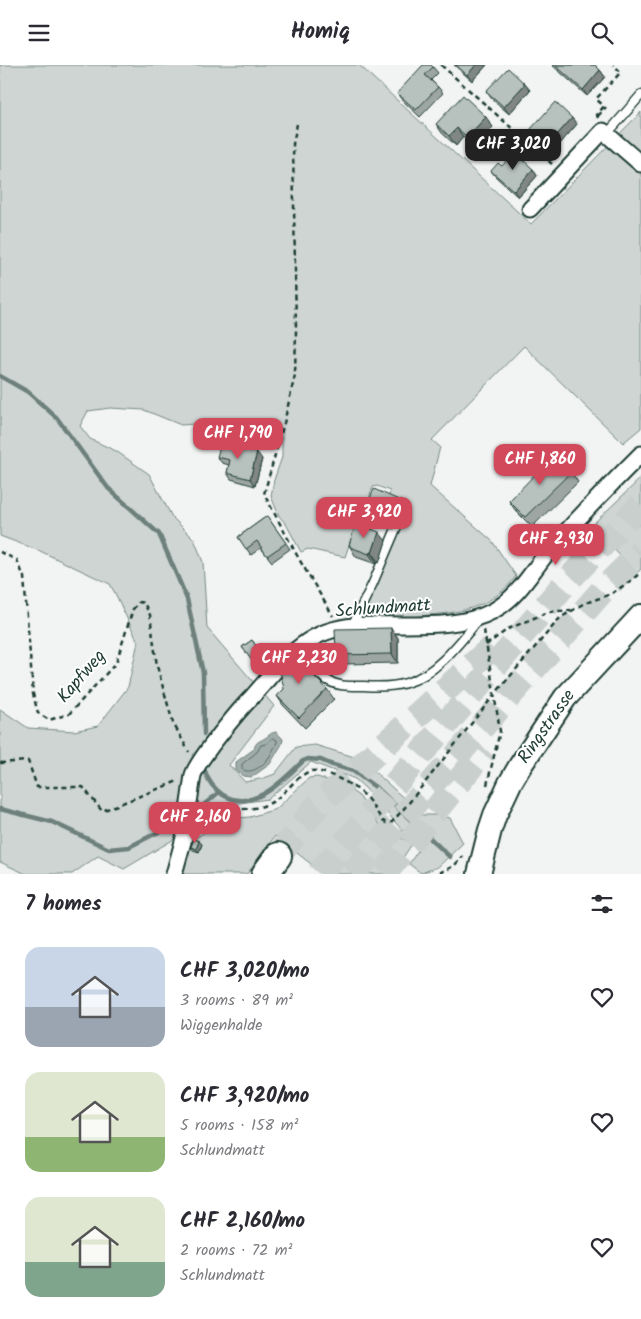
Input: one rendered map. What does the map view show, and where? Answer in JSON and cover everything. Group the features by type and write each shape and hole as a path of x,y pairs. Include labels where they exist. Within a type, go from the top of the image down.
{"main road":[{"name":"Ringstrasse","path":"475,862 501,801 538,737 565,698 641,616"}],"street":[{"path":"530,209 563,173 605,133 641,164"},
{"name":"Schlundmatt","path":"195,770 233,718 291,655 321,633 346,627 459,622 482,617 502,605 518,592 563,535 641,454"},
{"path":"174,874 184,838 195,770"}],"lane":[{"path":"605,133 641,95"},
{"path":"346,627 373,583 403,512"},
{"path":"297,650 327,680 341,685 374,687 400,685 415,680 435,666 464,638 482,617"}],"path":[{"path":"441,65 563,173"},
{"path":"605,133 597,115 604,106 596,99 621,72 613,65"},
{"path":"598,116 606,107"},
{"path":"297,124 293,144 296,320 294,375 284,423 264,494 299,559 346,627"},
{"name":"Kapfweg","path":"0,552 17,560 24,577 33,695 38,713 49,720 69,714 116,663 133,609 139,602 144,603 150,615 157,666 173,723 195,770"},
{"path":"184,838 218,815 266,805 283,795 308,771 317,770 349,783 363,794 383,821 392,822 494,695 560,618 583,604 611,594 641,572"},
{"path":"486,645 508,629 548,612 572,610"},
{"path":"482,617 500,731 486,788"},
{"path":"0,763 28,761 37,787 83,787 102,811 195,770"},
{"path":"441,873 454,866 475,862"}],"shaded area":[{"path":"0,65 359,65 531,224 641,112 641,428 623,443 524,346 432,440 440,447 430,486 492,541 516,576 488,601 478,606 443,614 360,619 407,505 389,496 390,491 377,486 373,487 365,517 351,539 345,557 308,549 301,552 286,524 279,516 271,496 282,457 282,430 273,443 209,423 181,425 144,410 110,408 88,411 80,426 90,439 116,451 149,474 172,517 194,539 203,562 207,628 274,706 229,765 245,782 275,774 296,747 315,745 361,759 422,815 450,818 463,843 438,867 421,873 409,864 419,849 365,788 355,779 311,762 268,799 233,804 124,869 98,856 72,874 26,874 0,862 0,709 28,728 74,731 98,726 128,687 138,642 110,584 40,551 0,536"},
{"path":"641,478 641,569 637,573 591,526"},
{"path":"317,777 341,784 359,796 381,827 412,844 392,874 324,874 275,836 247,874 179,874 189,842 226,819 250,817 276,809 309,778"}],"water":[{"path":"276,732 283,739 270,764 252,777 243,776 236,771 236,762 254,749 258,742"}],"building":[{"path":"423,65 431,65 433,67 425,75 438,87 416,110 397,93"},
{"path":"456,65 476,65 467,75"},
{"path":"555,65 595,65 600,70 583,90"},
{"path":"508,68 525,84 504,107 486,91"},
{"path":"463,95 486,117 467,137 457,128 449,136 436,124"},
{"path":"555,102 572,118 548,145 530,130"},
{"path":"514,152 533,169 514,191 491,171 498,163 502,166"},
{"path":"221,443 257,452 250,479 227,473 230,460 217,457"},
{"path":"554,455 571,472 525,517 509,501"},
{"path":"374,489 401,501 391,526 363,514"},
{"path":"267,516 286,543 267,556 257,541 246,549 238,537"},
{"path":"356,523 379,532 372,553 370,552 369,554 350,547"},
{"path":"391,628 392,654 336,655 335,629"},
{"path":"252,640 264,658 255,665 242,647"},
{"path":"294,651 309,665 306,668 327,689 299,718 277,696 284,689 279,666"},
{"path":"194,839 199,841 196,849 191,847"}],"waterway":[{"path":"0,376 28,392 57,418 108,488 159,534 187,599 203,673 204,734"},
{"path":"205,771 212,785 223,795 246,800 267,792 303,761 308,759 321,760 353,771 378,789 450,857"},
{"path":"198,810 219,792"},
{"path":"0,809 52,822 109,849 129,847 176,823"}],"tunnel":[{"path":"319,874 568,580 641,505"},
{"path":"352,874 603,590 641,552"},
{"path":"278,856 318,805 496,644"},
{"path":"384,874 485,749"}]}
